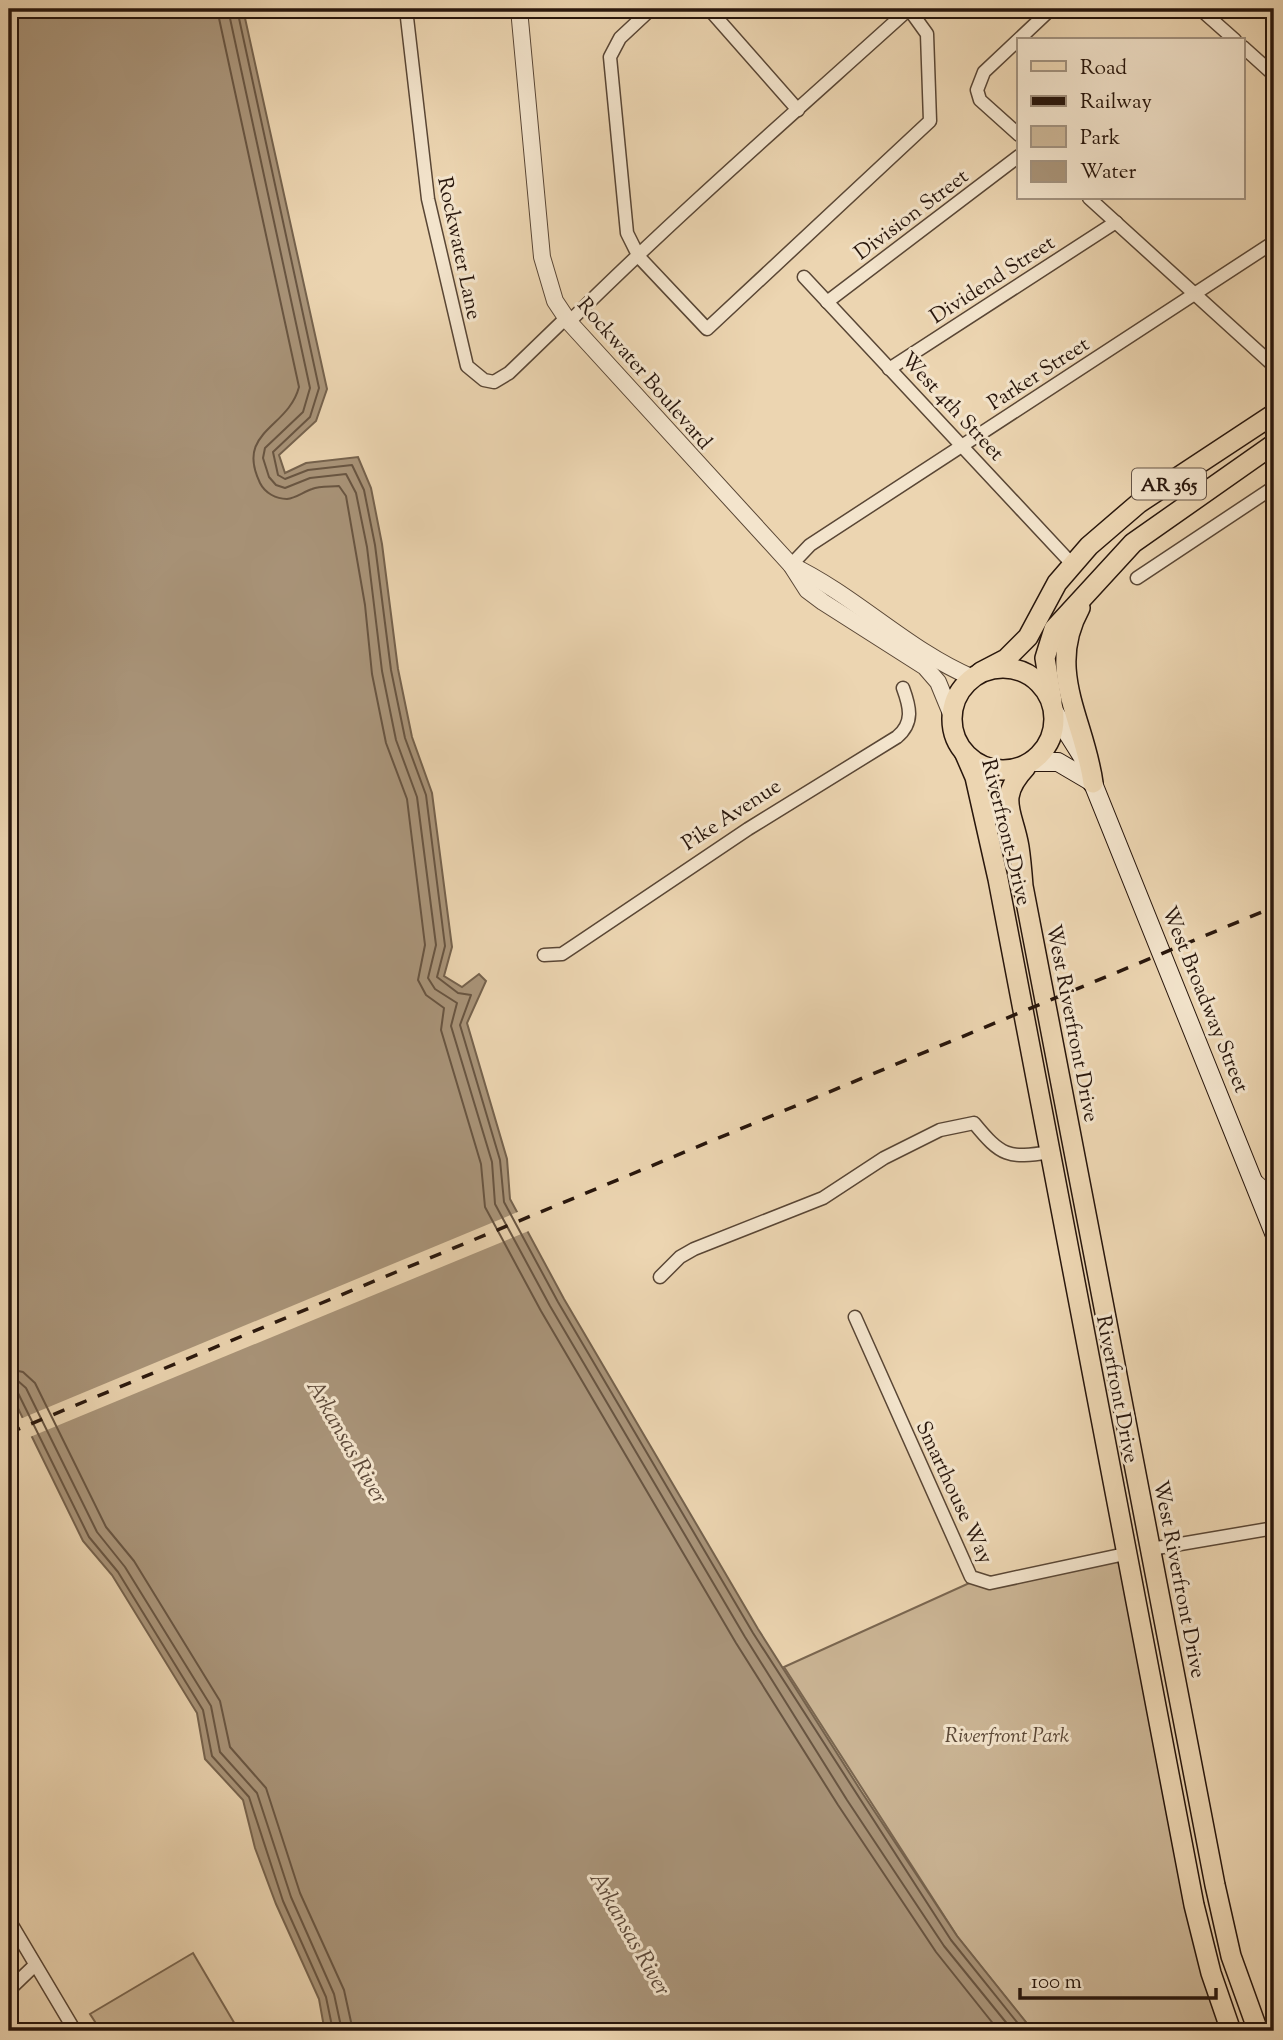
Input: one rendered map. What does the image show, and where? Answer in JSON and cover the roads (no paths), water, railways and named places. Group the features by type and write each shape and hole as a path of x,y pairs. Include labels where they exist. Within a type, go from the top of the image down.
{"main road":[{"name":"AR 365","path":"952,716 960,693 977,675 1006,659 1028,637 1057,583 1072,564 1139,503 1274,414"},
{"name":"AR 365","path":"1093,783 1090,754 1070,701 1066,666 1070,628 1089,592 1111,565 1155,524 1274,444"},
{"path":"1030,764 1051,737 1053,707 1045,670 1048,642 1054,629 1089,592"},
{"path":"977,675 1003,668 1026,673 1037,680 1053,707"},
{"name":"West Broadway Street","path":"1053,707 1082,756 1274,1233"},
{"path":"952,716 952,731 965,754 986,768 999,771 1030,764 1058,762 1093,783"},
{"name":"Riverfront Drive","path":"965,754 975,777 998,879 1194,1905 1211,1973 1231,2031"},
{"name":"West Riverfront Drive","path":"1030,764 1011,786 1007,803 1019,846 1023,886 1222,1921 1258,2031"},
{"path":"1125,1554 1151,1549"}],"street":[{"name":"Rockwater Lane","path":"406,9 428,199 467,366 484,380 494,382 509,373 568,320"},
{"name":"Rockwater Boulevard","path":"519,9 542,257 548,284 568,320 791,565 807,590 925,667 942,689 952,716"},
{"path":"568,320 639,257 909,9 927,34 930,121 707,329 639,257 627,233 610,57 620,37 651,9"},
{"path":"709,9 798,110"},
{"path":"1021,38 1051,9"},
{"path":"1200,9 1233,38"},
{"path":"1017,42 984,72 977,90 980,100 1017,133"},
{"path":"1244,48 1274,75"},
{"name":"Division Street","path":"827,302 1017,158"},
{"path":"1090,200 1274,366"},
{"name":"Dividend Street","path":"890,369 1116,222"},
{"name":"Parker Street","path":"791,565 810,545 1274,242"},
{"name":"West 4th Street","path":"804,277 1072,564"},
{"path":"1137,578 1274,487"},
{"name":"Rockwater Boulevard","path":"791,565 817,578 943,664 977,675"},
{"name":"Pike Avenue","path":"544,955 562,954 748,829 897,737 906,727 911,713 903,688"},
{"path":"660,1277 680,1257 694,1249 823,1198 884,1158 940,1130 974,1124 1002,1153 1023,1157 1050,1152"},
{"path":"1256,1183 1274,1199"},
{"name":"Smarthouse Way","path":"855,1317 971,1577 990,1583 1125,1554"},
{"path":"1151,1549 1274,1528"},
{"path":"9,1920 75,2031"},
{"path":"9,1990 35,1965"}],"water":[{"name":"Arkansas River","path":"9,9 243,9 327,389 316,421 279,455 285,473 306,463 358,457 371,488 382,544 398,669 412,737 432,793 452,947 444,976 462,987 479,974 486,981 467,1023 507,1159 510,1199 564,1299 758,1629 957,1936 1033,2031 335,2031 324,2027 319,1999 276,1904 255,1848 243,1800 205,1759 197,1713 112,1575 83,1541 9,1390"}],"railway":[{"path":"9,1433 1274,907"}],"park label":[{"name":"Riverfront Park","path":"1007,1735"}]}
